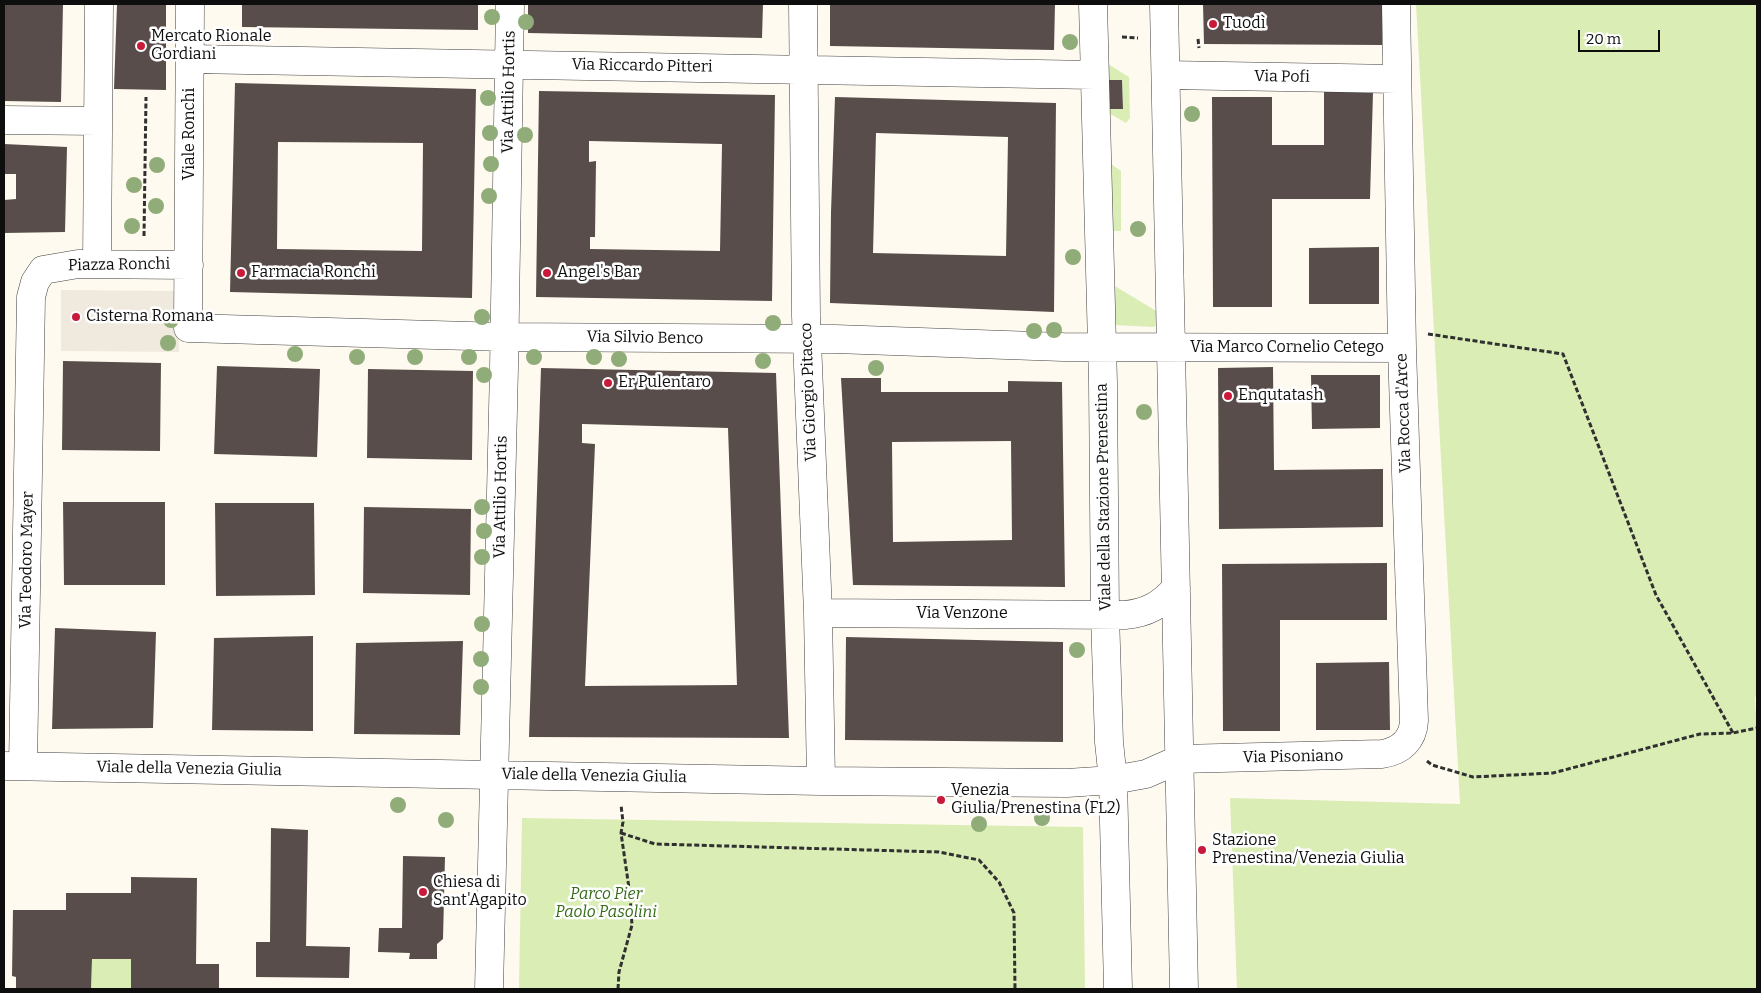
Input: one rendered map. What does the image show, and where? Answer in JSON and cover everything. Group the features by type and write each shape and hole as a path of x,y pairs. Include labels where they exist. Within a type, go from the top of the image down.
{"street":[{"path":"97,263 99,4"},
{"name":"Viale Ronchi","path":"189,264 190,4"},
{"name":"Via Attilio Hortis","path":"489,989 505,336 510,4"},
{"name":"Via Giorgio Pitacco","path":"803,4 802,68 806,338 818,613 821,781"},
{"name":"Viale della Stazione Prenestina","path":"1093,4 1105,615 1109,742 1113,780 1118,989"},
{"path":"1164,4 1184,989"},
{"name":"Via Rocca d'Arce","path":"1396,4 1402,340 1414,721 1412,732 1404,745"},
{"name":"Via Riccardo Pitteri","path":"190,59 802,68 1094,75"},
{"name":"Via Pofi","path":"1166,75 1397,79"},
{"path":"4,120 97,121"},
{"name":"Piazza Ronchi","path":"31,354 31,297 37,276 43,270 53,267 97,263 189,264 188,328"},
{"name":"Via Silvio Benco","path":"188,328 505,336 806,338 1101,346"},
{"name":"Via Marco Cornelio Cetego","path":"1101,346 1170,348 1402,340"},
{"name":"Via Teodoro Mayer","path":"14,766 31,354"},
{"name":"Via Venzone","path":"818,613 1105,615 1143,613 1159,605 1176,588"},
{"name":"Via Pisoniano","path":"1180,760 1382,754 1404,745"},
{"name":"Viale della Venezia Giulia","path":"14,766 821,781 1068,783 1113,780 1159,770 1180,760"}],"path":[{"path":"1116,37 1146,38"},
{"path":"143,264 146,97"},
{"path":"1402,340 1563,354 1656,595 1733,733"},
{"path":"1404,745 1432,765 1472,777 1501,777 1553,773 1700,734 1733,733 1757,728"},
{"path":"618,776 623,822 621,832 630,895 632,925 619,972 618,989"},
{"path":"621,832 655,844 939,852 979,860 999,882 1014,913 1015,989"}],"green space":[{"path":"1416,4 1757,4 1757,691 1755,699 1757,732 1757,989 1237,989 1230,798 1460,804"},
{"path":"1105,62 1129,77 1130,118 1126,123 1107,112","holes":["1109,80 1122,80 1123,109 1109,109"]},
{"path":"1111,164 1121,171 1121,231 1110,231"},
{"path":"1110,283 1161,314 1159,323 1154,327 1114,325"},
{"name":"Parco Pier Paolo Pasolini","path":"522,818 1083,827 1085,989 519,989"},
{"path":"92,959 131,959 131,989 91,989"}],"shaded area":[{"path":"61,290 180,291 179,352 61,351"}],"building":[{"path":"4,4 63,4 61,102 4,101"},
{"name":"Mercato Rionale Gordiani","path":"117,4 166,4 166,90 114,89"},
{"path":"242,4 478,4 478,30 242,27"},
{"path":"528,4 763,4 762,38 528,33"},
{"path":"830,4 1055,4 1054,50 830,46"},
{"path":"1203,4 1382,4 1382,45 1204,44"},
{"path":"1109,80 1122,80 1123,109 1109,109"},
{"path":"235,83 476,89 472,298 230,292","holes":["278,142 423,143 422,251 277,249"]},
{"path":"539,91 775,95 772,301 536,297","holes":["589,141 722,144 720,251 590,249 590,237 595,237 596,161 589,162"]},
{"path":"1324,91 1373,92 1370,199 1272,199 1272,307 1213,307 1212,97 1272,97 1272,145 1324,145"},
{"path":"835,97 1056,103 1054,312 830,303","holes":["876,133 1008,137 1006,256 873,253"]},
{"path":"4,144 67,147 65,232 4,233 4,200 16,199 16,174 4,174"},
{"path":"1379,247 1379,304 1309,304 1309,248"},
{"path":"63,361 161,363 160,451 62,450"},
{"path":"217,366 320,369 317,457 214,454"},
{"path":"1273,367 1274,470 1383,469 1383,527 1219,529 1218,368"},
{"path":"541,368 776,373 789,738 529,737","holes":["582,424 728,428 737,685 585,686 595,444 582,443"]},
{"path":"368,369 473,371 472,460 367,458"},
{"path":"1311,375 1380,375 1380,428 1312,429"},
{"path":"841,378 881,378 881,392 1008,392 1008,381 1062,382 1065,587 853,585","holes":["1011,441 1012,540 893,542 892,442"]},
{"path":"63,502 165,502 165,585 64,585"},
{"path":"215,503 314,503 315,595 216,596"},
{"path":"364,507 471,509 470,595 363,593"},
{"path":"1387,563 1387,620 1280,620 1280,731 1223,731 1222,564"},
{"path":"55,628 156,632 153,728 52,729"},
{"path":"313,636 313,731 212,730 214,638"},
{"path":"846,637 1063,642 1063,742 845,740"},
{"path":"463,641 460,735 354,734 356,643"},
{"path":"1389,662 1390,730 1316,730 1316,663"},
{"path":"271,828 308,830 306,946 350,947 349,978 256,977 256,942 270,942"},
{"name":"Chiesa di Sant'Agapito","path":"403,856 445,857 443,939 437,944 437,959 409,959 410,953 378,952 379,928 402,928"},
{"path":"131,877 197,878 196,964 219,964 219,989 131,989 131,959 92,959 91,989 16,989 16,977 12,976 13,910 66,910 66,893 131,893"}],"place":[{"name":"Tuodì","path":"1213,24"},
{"name":"Mercato Rionale Gordiani","path":"141,46"},
{"name":"Farmacia Ronchi","path":"241,273"},
{"name":"Angel's Bar","path":"547,273"},
{"name":"Cisterna Romana","path":"76,317"},
{"name":"Er Pulentaro","path":"608,383"},
{"name":"Enqutatash","path":"1228,396"},
{"name":"Venezia Giulia/Prenestina (FL2)","path":"941,800"},
{"name":"Stazione Prenestina/Venezia Giulia","path":"1202,850"},
{"name":"Chiesa di Sant'Agapito","path":"423,892"}]}
